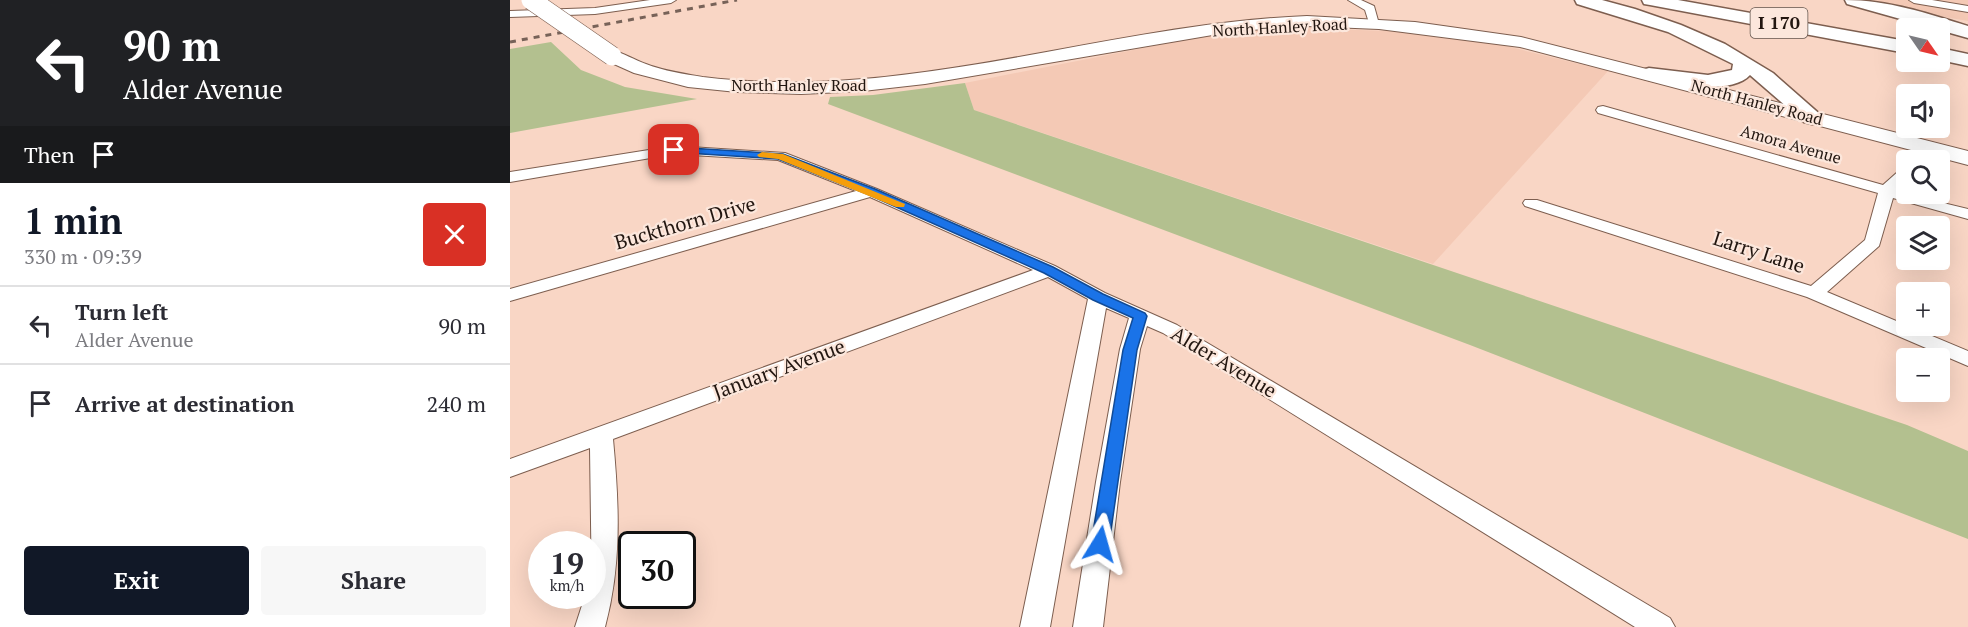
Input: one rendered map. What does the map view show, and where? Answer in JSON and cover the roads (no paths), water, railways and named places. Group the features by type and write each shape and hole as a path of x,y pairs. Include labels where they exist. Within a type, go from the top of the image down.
{"highway":[{"path":"1583,0 1684,33 1744,62 1777,85 1812,117"},
{"name":"I 170","path":"1650,0 1896,45"},
{"name":"I 170","path":"1721,0 1896,33"},
{"path":"1853,0 1920,16 1968,32"},
{"path":"1950,44 1968,47"},
{"path":"1950,56 1968,60"},
{"path":"1649,75 1708,80 1728,78 1741,74 1744,62"}],"main road":[{"name":"North Hanley Road","path":"531,0 633,68 704,84 760,88 877,86 956,75 1238,26 1321,22 1446,30 1521,42 1812,117 1916,150"},
{"name":"North Hanley Road","path":"1950,157 1968,158"}],"street":[{"path":"510,14 595,10 671,0"},
{"path":"1353,0 1370,8 1374,24"},
{"path":"1914,0 1968,9"},
{"name":"Amora Avenue","path":"1603,110 1887,189 1968,214"},
{"name":"Alder Avenue","path":"510,177 674,150 780,156 871,192 1049,270 1098,297 1170,329 1660,627"},
{"path":"1814,293 1872,242 1887,189 1896,181"},
{"name":"Buckthorn Drive","path":"510,295 871,192"},
{"name":"Larry Lane","path":"1531,203 1814,293 1968,359"},
{"name":"January Avenue","path":"510,468 1049,270"},
{"path":"1035,627 1098,297"},
{"path":"1089,627 1108,482 1130,350 1140,316"},
{"path":"590,627 598,604 604,571 607,520 601,435"}],"railway":[{"path":"510,42 737,0"}]}
